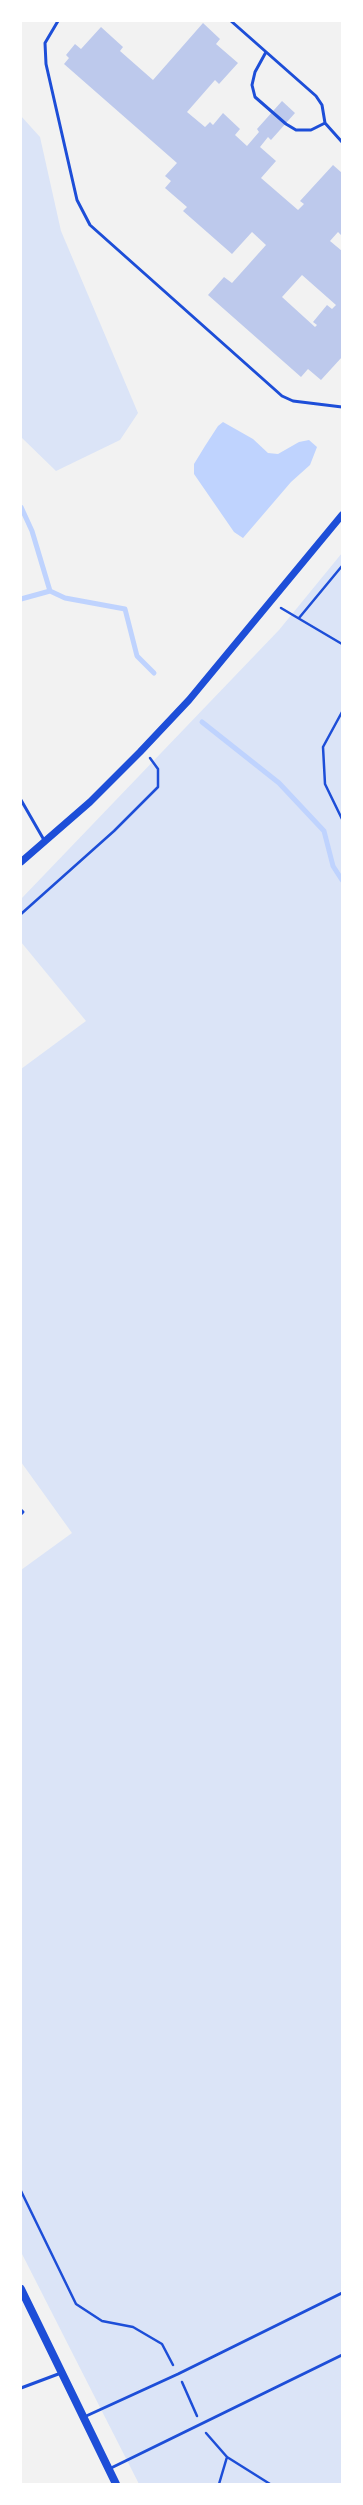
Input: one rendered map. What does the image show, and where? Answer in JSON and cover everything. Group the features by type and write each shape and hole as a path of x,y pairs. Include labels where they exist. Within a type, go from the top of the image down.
{"main road":[{"path":"21,2289 116,2484"}],"street":[{"path":"21,862 45,842 142,750 189,700 342,515"}],"lane":[{"path":"58,21 45,43 46,64 78,200 90,225 282,396 293,401 342,407"},
{"path":"231,21 316,96 322,105 326,123 342,142"},
{"path":"266,52 255,72 252,85 256,97 296,130 311,130 326,123"},
{"path":"21,800 45,842"},
{"path":"21,1510 23,1512 21,1514"},
{"path":"84,2417 178,2374 342,2294"},
{"path":"109,2469 342,2355"},
{"path":"21,2388 62,2373"}],"path":[{"path":"298,618 342,566"},
{"path":"271,601 342,644"},
{"path":"342,712 323,747 324,784 342,819"},
{"path":"21,914 114,831 158,787 158,769 155,763 142,750"},
{"path":"21,2191 76,2304 102,2321 133,2327 162,2344 208,2437 227,2458 270,2484"},
{"path":"220,2484 227,2458"}],"shaded area":[{"path":"21,116 40,137 61,231 138,413 120,440 56,471 21,437"},
{"path":"342,553 342,2484 139,2484 21,2252 21,1570 72,1533 21,1462 21,1069 86,1021 21,942 21,899 279,630"}],"water":[{"path":"223,422 253,439 268,453 278,454 299,442 309,440 317,447 310,465 291,482 243,538 234,532 194,474 194,464 218,426"}],"building":[{"path":"203,23 220,39 216,44 238,63 219,84 215,80 187,112 205,127 210,122 213,125 223,113 240,129 235,135 247,146 259,132 257,129 282,101 295,113 271,140 268,137 260,147 276,161 261,178 298,210 304,204 300,201 333,165 342,173 342,233 341,235 338,232 330,241 342,251 342,357 321,380 308,369 301,377 208,295 224,277 232,283 266,245 252,232 232,254 183,211 187,207 165,188 171,181 165,176 177,163 64,64 69,58 66,55 75,44 81,49 101,27 123,47 120,51 153,80","holes":["302,275 336,305 332,309 327,305 313,322 317,325 315,327 282,297"]}],"waterway":[{"path":"21,507 32,531 50,591 65,598 125,609 137,656 154,673"},
{"path":"21,599 50,591"},
{"path":"202,722 279,783 324,831 333,866 342,880"}]}
